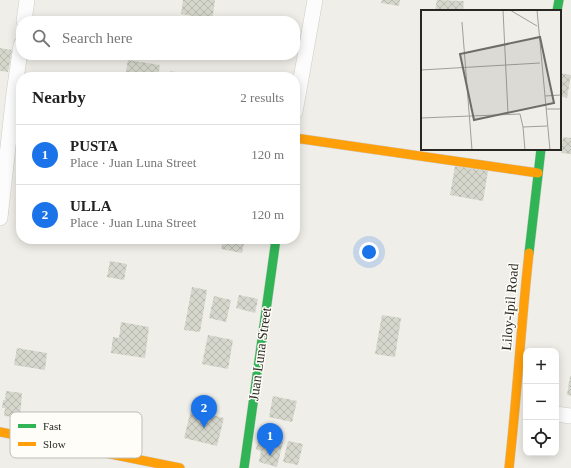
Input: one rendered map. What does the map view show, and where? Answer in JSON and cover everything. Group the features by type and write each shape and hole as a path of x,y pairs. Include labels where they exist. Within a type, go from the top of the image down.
{"main road":[{"path":"557,10 559,0"},
{"path":"300,139 538,174"},
{"name":"Liloy-Ipil Road","path":"509,468 521,409 524,299 541,150"},
{"name":"Juan Luna Street","path":"244,468 275,244"},
{"path":"0,432 10,434"},
{"path":"130,458 180,468"}],"street":[{"path":"25,16 28,0"},
{"path":"300,84 315,0"},
{"path":"0,218 12,93 18,60"},
{"path":"559,414 571,416"}],"building":[{"path":"183,0 215,0 213,16 181,14"},
{"path":"382,0 400,0 399,6 381,3"},
{"path":"437,0 464,1 463,10 435,10"},
{"path":"0,48 12,50 8,72 0,71"},
{"path":"128,60 160,65 159,72 126,72"},
{"path":"561,73 571,75 567,98 561,96"},
{"path":"563,137 571,138 571,154 561,153"},
{"path":"455,166 488,171 483,201 450,195"},
{"path":"222,244 244,244 242,253 221,249"},
{"path":"110,261 127,264 124,280 107,277"},
{"path":"192,287 207,290 200,332 184,330"},
{"path":"239,295 258,299 255,313 236,308"},
{"path":"214,296 231,300 226,322 209,318"},
{"path":"382,315 401,318 395,357 375,354"},
{"path":"121,322 149,327 145,358 111,353 113,337 119,338"},
{"path":"208,335 233,340 228,369 202,364"},
{"path":"17,348 47,353 45,370 14,365"},
{"path":"571,376 571,396 567,395"},
{"path":"6,391 22,393 20,412 10,412 10,416 4,416 5,408 2,408 3,400 5,400"},
{"path":"273,396 297,401 292,422 269,417"},
{"path":"191,410 224,418 217,446 184,438"},
{"path":"259,436 283,442 277,467 259,462 261,451 256,449"},
{"path":"288,441 303,444 298,465 283,462"}],"traffic: fast":[{"path":"557,10 559,0"},
{"path":"529,253 541,150"},
{"path":"244,468 275,244"}],"traffic: slow":[{"path":"300,139 538,173"},
{"path":"509,468 529,253"},
{"path":"0,432 10,434"},
{"path":"130,458 180,468"}],"place":[{"name":"ULLA","path":"204,428"},
{"name":"PUSTA","path":"270,456"}]}
